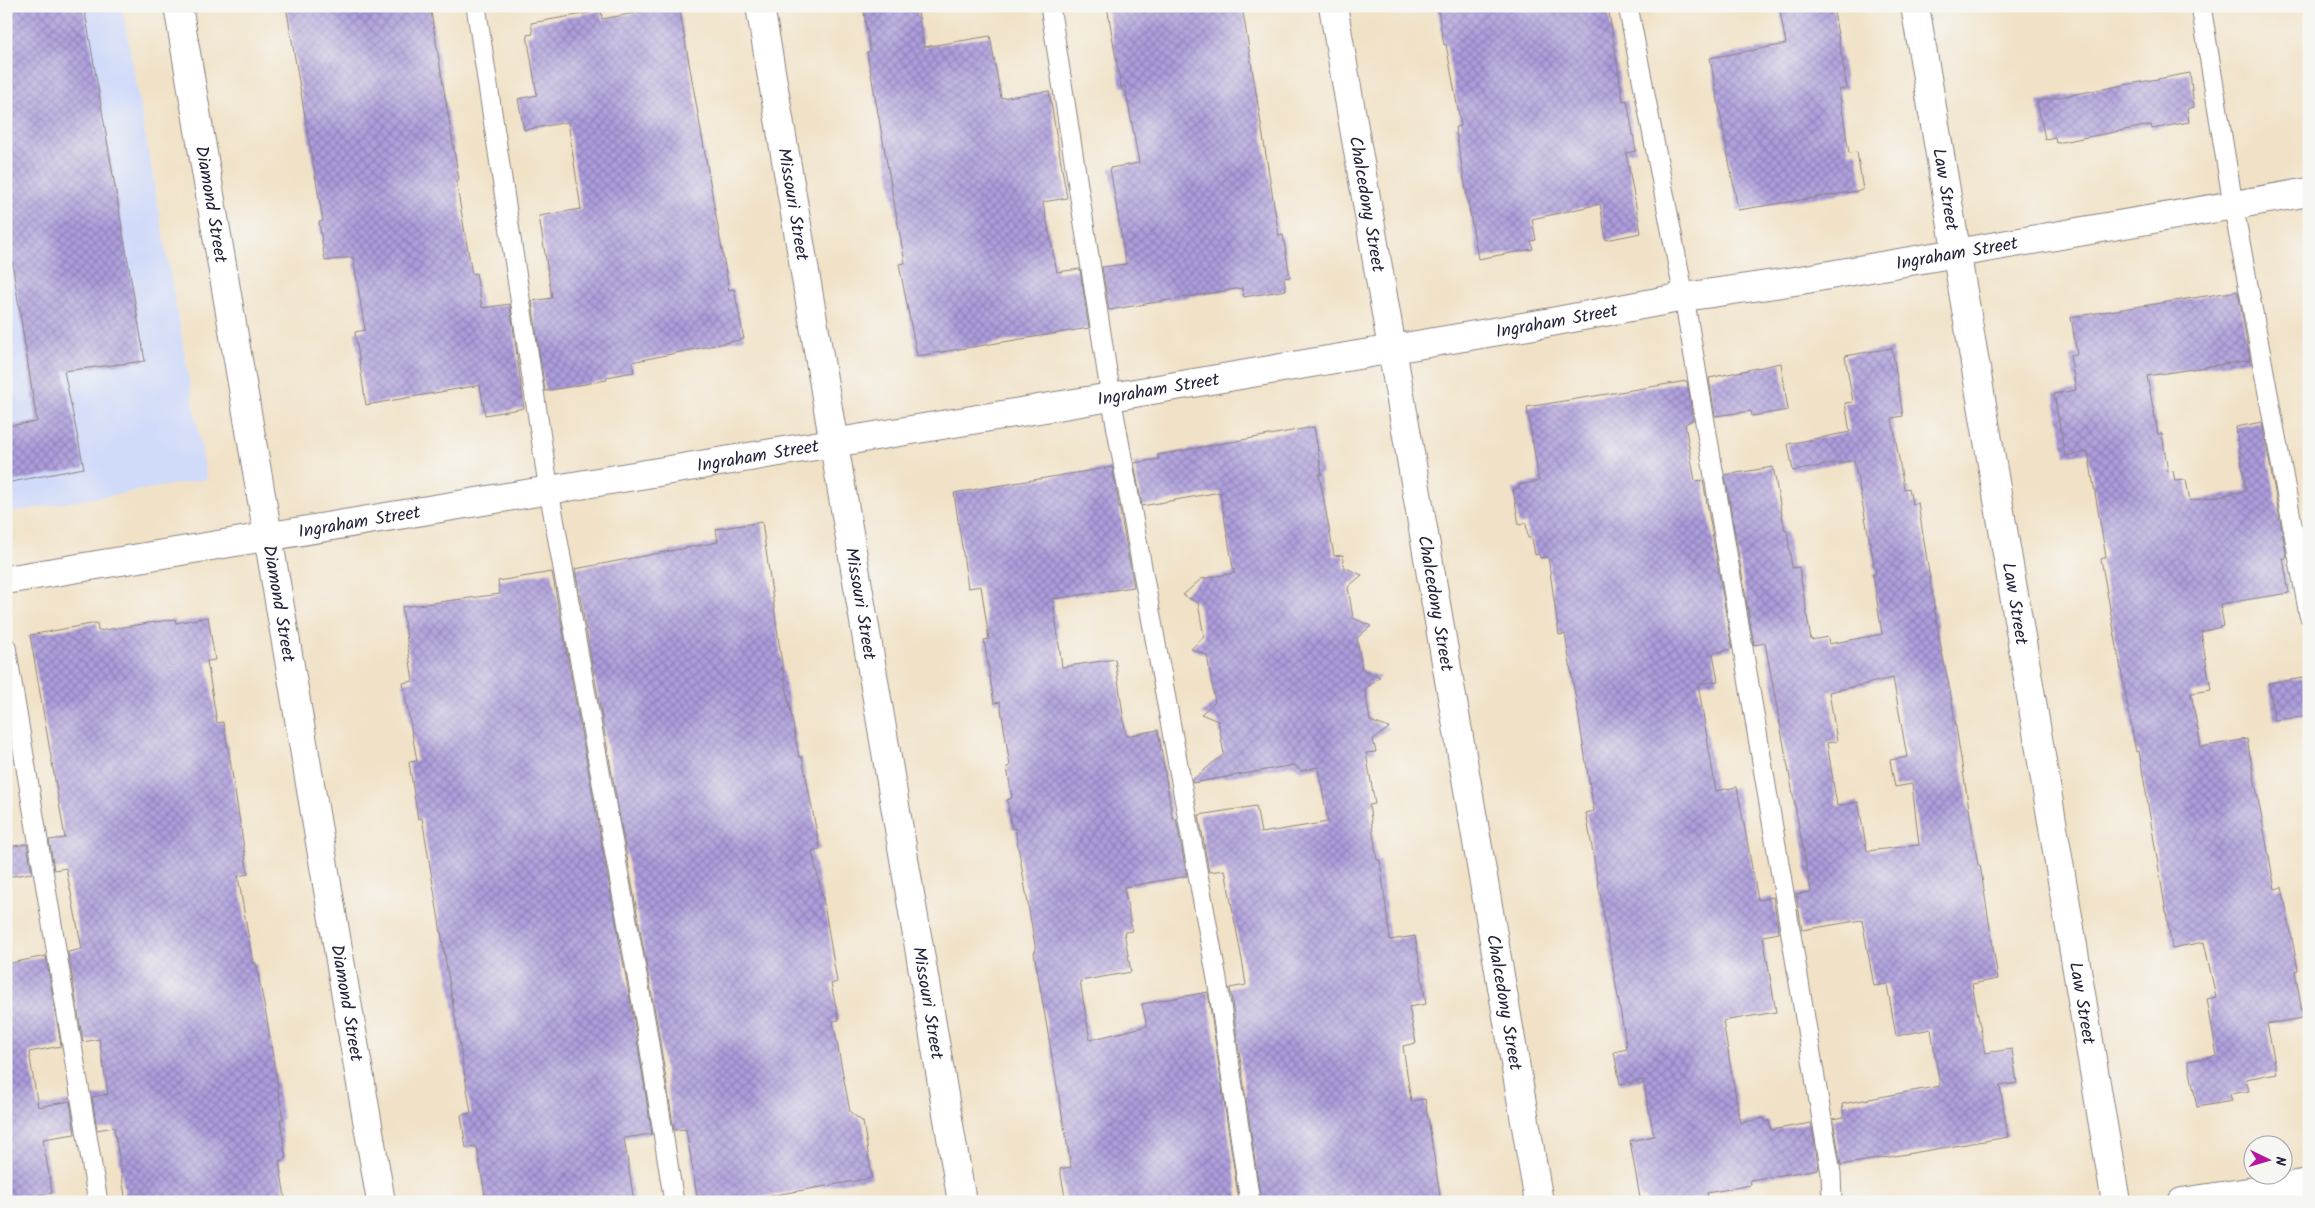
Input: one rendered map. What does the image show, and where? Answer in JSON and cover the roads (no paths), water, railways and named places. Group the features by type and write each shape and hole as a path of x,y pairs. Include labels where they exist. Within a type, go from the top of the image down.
{"street":[{"name":"Diamond Street","path":"178,6 381,1202"},
{"name":"Missouri Street","path":"760,6 962,1202"},
{"name":"Chalcedony Street","path":"1333,6 1539,1202"},
{"name":"Law Street","path":"1915,6 2116,1202"},
{"name":"Ingraham Street","path":"6,580 549,491 834,441 1111,397 1546,323 1684,296 1796,281 2309,192"},
{"path":"2182,1202 2309,1183"}],"lane":[{"path":"476,6 549,491 646,1025 674,1202"},
{"path":"1050,6 1111,397 1217,979 1250,1202"},
{"path":"1628,6 1684,296 1831,1173 1832,1202"},
{"path":"2201,6 2233,204 2309,615"},
{"path":"6,647 98,1202"}]}
